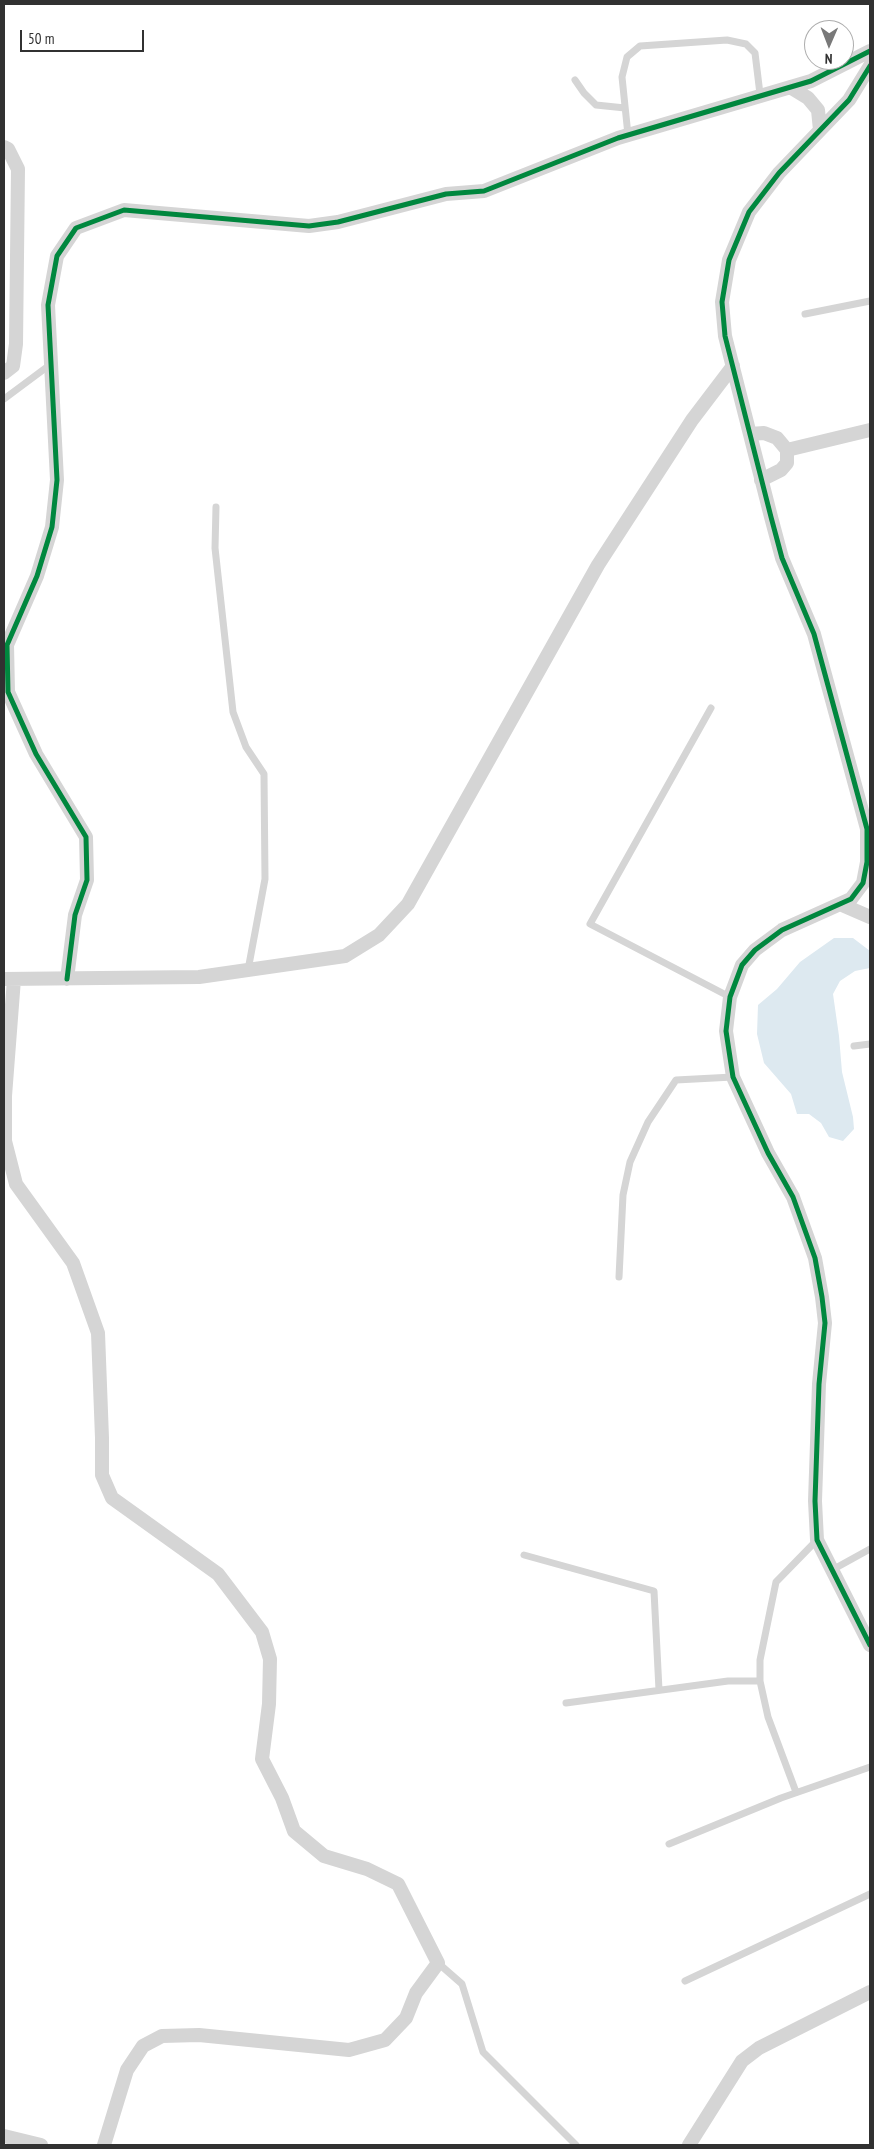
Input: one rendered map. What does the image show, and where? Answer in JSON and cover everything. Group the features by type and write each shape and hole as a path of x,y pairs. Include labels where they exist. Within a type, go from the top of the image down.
{"street":[{"path":"67,979 75,915 87,880 86,837 36,754 8,692 7,645 37,576 52,527 57,480 48,305 57,256 76,228 124,210 309,226 338,222 446,194 484,191 628,135 760,94 811,81 870,51"},
{"path":"870,66 849,100 780,174 749,212 729,260 722,302 725,336 782,558 814,634 867,829 867,862 863,883 851,899 782,930 755,950 742,965 730,996 726,1031 733,1077 768,1153 793,1196 814,1258 825,1323 814,1501 817,1540 870,1645"},
{"path":"790,87 808,98 818,110 820,130"},
{"path":"4,147 8,149 18,169 16,344 13,366 4,373"},
{"path":"104,2145 126,2070 143,2046 162,2036 199,2034 349,2050 385,2040 406,2018 416,1993 438,1963 398,1884 367,1869 324,1856 294,1831 282,1798 262,1759 269,1704 270,1659 262,1632 218,1574 112,1498 108,1490 102,1475 98,1334 73,1263 16,1184 4,1141 9,979 199,977 345,956 379,935 408,904 598,564 692,420 733,366"},
{"path":"787,450 870,430"},
{"path":"750,434 764,434 777,438 787,450 787,463 781,470 761,480"},
{"path":"840,904 870,917"},
{"path":"689,2145 742,2061 759,2048 870,1992"},
{"path":"4,2136 41,2145"}],"lane":[{"path":"628,135 622,78 627,58 640,46 727,40 746,44 755,53 760,94"},
{"path":"575,80 584,93 596,104 625,108"},
{"path":"805,314 870,301"},
{"path":"4,399 51,364"},
{"path":"216,507 215,548 233,712 246,747 264,774 265,879 248,970"},
{"path":"711,708 590,924 730,996"},
{"path":"854,1046 870,1044"},
{"path":"619,1277 623,1195 630,1162 648,1122 676,1080 733,1077"},
{"path":"796,1792 768,1717 760,1682 760,1660 776,1582 817,1540"},
{"path":"832,1570 870,1549"},
{"path":"524,1555 654,1591 659,1690"},
{"path":"566,1703 728,1681 760,1682"},
{"path":"669,1844 796,1792 870,1767"},
{"path":"685,1981 870,1894"},
{"path":"438,1963 462,1984 483,2052 576,2145"}],"shaded area":[{"path":"834,938 853,938 870,951 870,968 855,971 840,981 833,994 842,1072 854,1129 843,1141 829,1137 821,1123 809,1114 797,1114 791,1094 764,1063 757,1034 758,1005 777,989 800,962"}],"cycle path":[{"path":"67,979 75,915 87,880 86,837 36,754 8,692 7,645 37,576 52,527 57,480 48,305 57,256 76,228 124,210 309,226 338,222 446,194 484,191 618,138 811,81 870,51"},
{"path":"870,66 849,100 779,173 749,212 729,260 722,302 725,336 782,558 814,634 867,829 867,862 863,883 851,899 782,930 755,950 742,965 730,997 726,1031 733,1077 768,1153 793,1197 815,1258 825,1323 819,1384 815,1501 817,1540 870,1645"}]}
